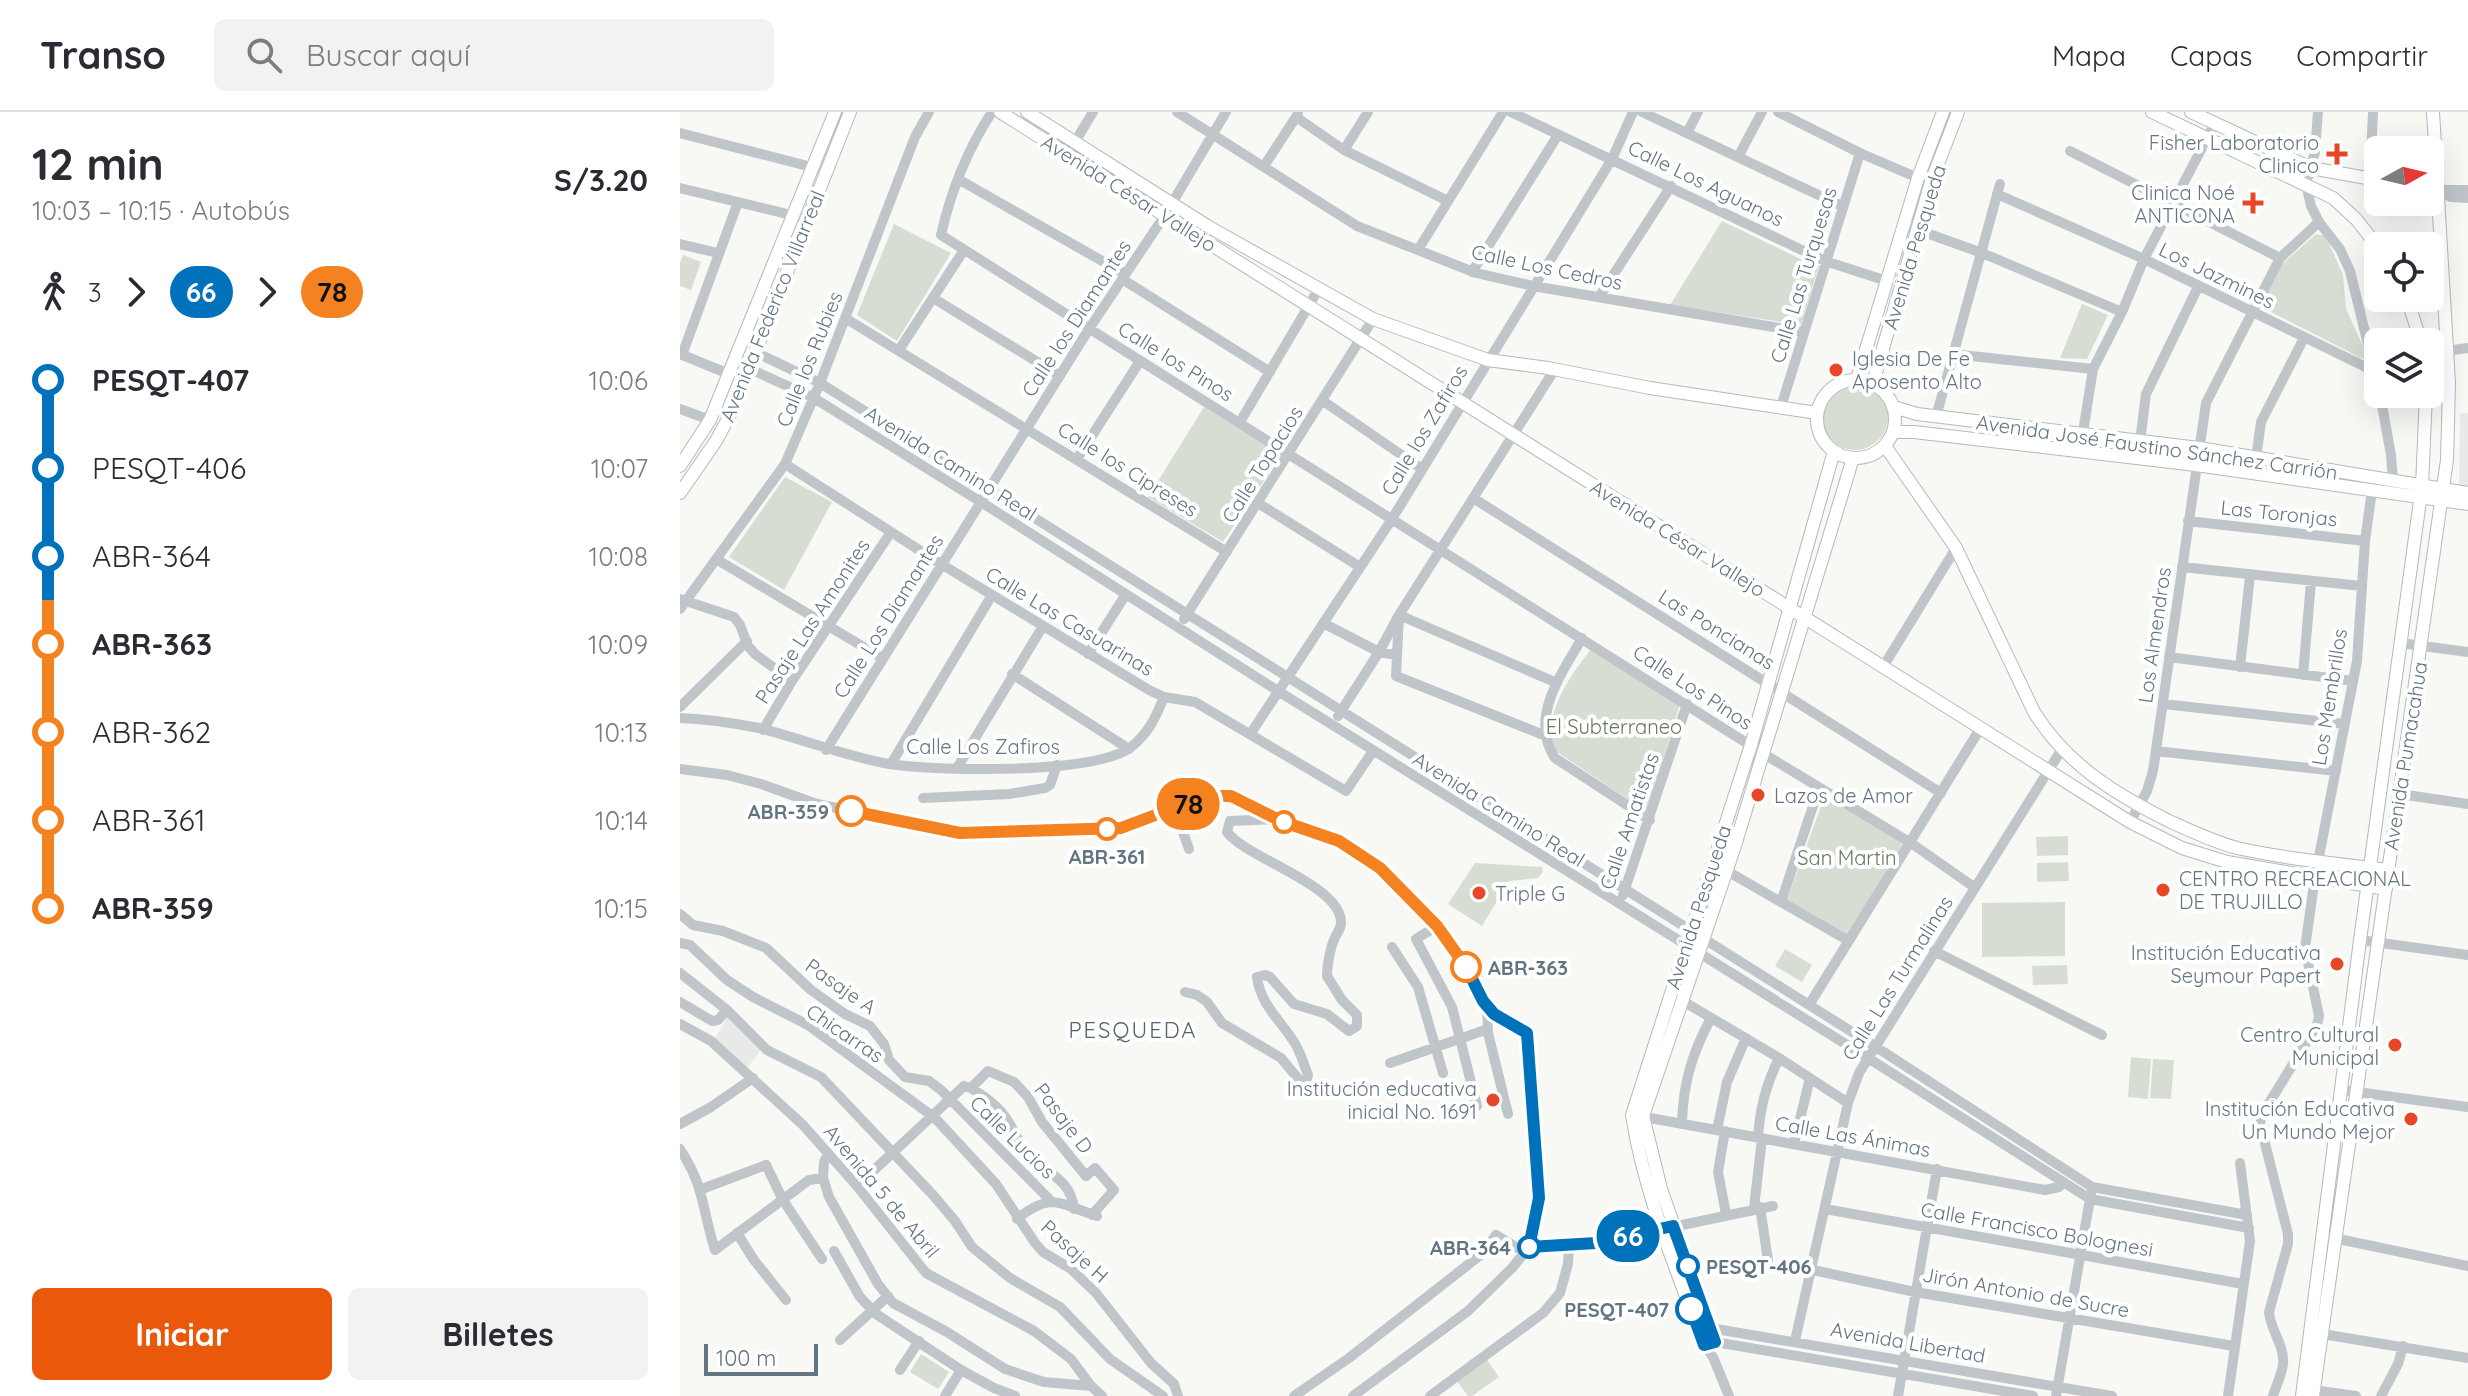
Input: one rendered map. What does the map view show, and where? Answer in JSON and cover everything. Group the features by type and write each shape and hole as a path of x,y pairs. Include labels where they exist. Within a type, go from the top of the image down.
{"main road":[{"name":"Avenida Federico Villarreal","path":"680,466 710,420 835,112"},
{"name":"Avenida Federico Villarreal","path":"680,493 722,431 750,369 850,112"},
{"name":"Avenida César Vallejo","path":"1000,112 1036,135 1090,160 1360,340 2130,822 2182,848 2227,862 2386,889"},
{"name":"Avenida César Vallejo","path":"1027,112 1075,142 1090,160"},
{"name":"Avenida Pesqueda","path":"1857,379 1918,178 1943,112"},
{"name":"Avenida Pesqueda","path":"1873,383 1931,182 1958,112"},
{"path":"2152,112 2333,198 2366,232"},
{"path":"2191,112 2311,168 2364,178"},
{"name":"Avenida Pumacahua","path":"2433,112 2433,136"},
{"path":"1036,135 1044,123"},
{"name":"Avenida César Vallejo","path":"1168,210 1373,319 1488,360 1817,413"},
{"name":"Avenida Pumacahua","path":"2308,1393 2322,1334 2443,495 2450,418 2436,216"},
{"path":"1857,379 1873,383 1886,393 1894,407 1893,432 1885,446 1876,453 1853,458 1834,451 1822,438 1817,413 1827,392 1836,385 1857,379"},
{"name":"Avenida José Faustino Sánchez Carrión","path":"1894,407 1936,417 2256,457 2393,481 2421,491"},
{"name":"Avenida Pumacahua","path":"2308,1393 2322,1236 2421,491 2425,408"},
{"name":"Avenida José Faustino Sánchez Carrión","path":"1893,432 2196,465 2372,490 2421,491 2468,504"},
{"path":"1885,446 1956,548 2034,712 2047,733 2084,770 2139,806 2188,830 2235,847 2388,870"},
{"name":"Avenida Pesqueda","path":"1710,1344 1637,1145 1638,1116 1670,994 1751,745 1834,451"},
{"name":"Avenida Pesqueda","path":"1638,1116 1684,1002 1727,871 1853,458"},
{"name":"Avenida José Faustino Sánchez Carrión","path":"2443,495 2468,493"},
{"path":"2182,848 2188,830"},
{"path":"1719,843 1734,849"}],"street":[{"name":"Calle los Rubies","path":"682,603 785,464 820,383 915,137 929,112"},
{"path":"992,112 975,138 958,179 1123,276 1270,372"},
{"path":"1075,142 1093,112"},
{"name":"Calle Los Cedros","path":"1177,112 1357,226 1472,272 1533,286 1803,332"},
{"name":"Calle los Diamantes","path":"981,502 1168,210 1226,112"},
{"path":"1344,150 1368,112"},
{"path":"1418,250 1503,112"},
{"name":"Calle Los Aguanos","path":"1511,112 1825,261 1887,281"},
{"name":"Calle Los Zafiros","path":"1488,360 1612,159 1633,112"},
{"path":"1642,112 1842,206"},
{"path":"1687,133 1698,112"},
{"path":"1738,157 1762,112"},
{"path":"1778,112 1918,178"},
{"path":"2318,112 2306,184 2319,222 2340,249 2350,271 2365,328"},
{"path":"2373,112 2373,136"},
{"path":"1264,166 1298,114 1344,150 1448,201"},
{"path":"2080,451 2093,369 2144,259 2215,123"},
{"path":"680,133 827,171"},
{"path":"1472,272 1558,135"},
{"path":"2070,151 2280,258"},
{"name":"Calle Las Turquesas","path":"1781,407 1860,153"},
{"name":"Calle los Pinos","path":"958,179 948,202 941,235 1392,519"},
{"path":"1599,297 1671,186"},
{"path":"680,188 808,219"},
{"name":"Los Jazmines","path":"1982,253 1998,189 2364,366"},
{"path":"2444,189 2468,190"},
{"path":"2444,194 2468,198"},
{"path":"729,374 681,354 738,202"},
{"name":"Los Almendros","path":"2130,822 2153,771 2206,403 2280,258 2319,222"},
{"path":"1904,225 1982,253 2122,312"},
{"path":"680,244 718,253"},
{"path":"899,350 964,250"},
{"path":"1936,417 1982,253"},
{"path":"2140,442 2146,394 2198,287"},
{"path":"1240,422 1318,290"},
{"path":"933,298 1060,376"},
{"name":"Calle los Cipreses","path":"845,318 1227,552"},
{"name":"Calle Topacios","path":"1179,627 1373,319"},
{"path":"2254,473 2261,422 2304,338"},
{"path":"2444,351 2468,348"},
{"name":"Avenida Camino Real","path":"757,353 820,383 1876,1047 2092,1187 2247,1215"},
{"path":"1952,354 2093,369"},
{"name":"Calle los Zafiros","path":"1392,519 1488,360"},
{"path":"1077,459 1140,361"},
{"name":"Avenida Camino Real","path":"750,369 814,398 2090,1199 2249,1228"},
{"path":"1332,726 1555,369"},
{"path":"1323,401 1422,469"},
{"path":"2383,408 2393,481"},
{"path":"680,409 710,420"},
{"name":"Calle Las Casuarinas","path":"785,464 1088,654 1164,697 1195,702 1346,791 1373,751"},
{"name":"Los Membrillos","path":"2273,1396 2283,1357 2269,1312 2288,1234 2260,1124 2261,1116 2317,1025 2319,1016 2305,948 2315,877 2353,681 2372,490"},
{"name":"Las Poncianas","path":"1473,498 1941,793"},
{"name":"Calle Los Diamantes","path":"826,750 981,502"},
{"path":"1258,503 1360,567"},
{"name":"Calle Los Zafiros","path":"1251,733 1392,519"},
{"name":"Calle Los Pinos","path":"1392,519 1911,843 1974,887"},
{"name":"Las Toronjas","path":"2188,521 2365,541"},
{"name":"Pasaje Las Amonites","path":"763,730 891,532"},
{"path":"1883,667 1956,548"},
{"path":"716,559 882,658"},
{"path":"2182,567 2362,586"},
{"path":"2240,667 2250,576"},
{"path":"2303,675 2311,582"},
{"path":"1088,654 1126,594"},
{"path":"891,764 992,595"},
{"path":"682,603 734,617 755,654 792,681"},
{"path":"1399,615 1396,676 1546,736"},
{"path":"1399,615 1557,683"},
{"path":"1323,623 1379,652 1397,655"},
{"path":"957,768 1043,626"},
{"path":"1582,638 1548,706 1546,736 1555,758 1650,820"},
{"path":"680,707 747,641"},
{"path":"2400,643 2468,652"},
{"path":"2169,657 2353,681"},
{"path":"1012,674 1129,749"},
{"name":"Calle Los Zafiros","path":"680,718 763,730 826,750 891,764 957,768 1057,765 1092,762 1129,749 1154,723 1164,697"},
{"name":"Calle Amatistas","path":"1620,904 1687,704"},
{"path":"2163,704 2345,724"},
{"path":"1809,1005 1980,729"},
{"name":"Calle Las Turmalinas","path":"1795,1341 1813,1270 1836,1152 1859,1073 2062,749"},
{"path":"2156,751 2336,771"},
{"path":"923,798 1009,794 1045,788 1050,785 1057,765"},
{"path":"680,769 727,775 817,804 960,833 1121,828 1206,796 1220,794 1231,796 1276,819 1339,841 1380,868 1437,926 1494,1014 1527,1033 1539,1198 1527,1249 1512,1268 1468,1311 1353,1396"},
{"path":"1781,902 1819,788"},
{"path":"2400,794 2468,804"},
{"path":"1175,810 1189,849"},
{"path":"1185,992 1207,1002 1222,1023 1281,1058 1301,1082 1306,1082 1308,1075 1294,1041 1267,1004 1258,987 1257,977 1270,977 1294,1004 1327,1014 1349,1031 1357,1026 1357,1015 1342,1000 1327,976 1333,941 1341,926 1334,905 1301,879 1238,842 1227,832 1230,821 1276,819"},
{"path":"1727,871 1849,941"},
{"name":"Pasaje A","path":"680,914 693,925 723,931 766,948 811,990 845,1014 870,1026 884,1044 889,1060 905,1077 929,1081 949,1100"},
{"path":"1437,926 1416,939 1452,1007 1477,1106"},
{"path":"2360,940 2468,955"},
{"name":"Chicarras","path":"680,943 690,945 727,980 753,997 808,1025 933,1116 981,1166"},
{"path":"1392,947 1418,987 1443,1073"},
{"path":"1934,951 2102,1035"},
{"path":"680,973 727,1010 767,1050 821,1077 955,1221 972,1247 1010,1278 1060,1307 1110,1359 1163,1396"},
{"path":"1670,994 1848,1103"},
{"path":"680,1002 712,1021 718,1020 727,1010"},
{"path":"1487,1006 1488,1029 1508,1114"},
{"path":"1682,1123 1688,1068 1711,1018"},
{"name":"Avenida 5 de Abril","path":"680,1024 711,1041 803,1125 857,1186 926,1273 1034,1331 1071,1359 1102,1396"},
{"path":"1390,1063 1488,1029"},
{"path":"1726,1214 1718,1172 1721,1130 1727,1082 1746,1038"},
{"path":"1769,1267 1757,1208 1760,1110 1767,1083 1779,1058"},
{"name":"Pasaje D","path":"971,1088 988,1071 1014,1082 1086,1176 1095,1168 1114,1190 1095,1216 1074,1209"},
{"path":"680,1124 753,1078"},
{"path":"1794,1144 1810,1078"},
{"path":"857,1186 964,1086 990,1100 1007,1119 1027,1153 1066,1183 1073,1199 1074,1209 1051,1201 1033,1206 1017,1219"},
{"path":"2342,1090 2468,1107"},
{"name":"Calle Lucios","path":"949,1100 1051,1201"},
{"name":"Calle Las Ánimas","path":"1638,1116 2045,1190 2059,1187 2064,1182"},
{"path":"680,1149 702,1189 715,1250 809,1180 823,1178"},
{"path":"828,1154 823,1178 829,1197 878,1284 893,1303 947,1332 1005,1369 1026,1378 1091,1386"},
{"path":"2228,1396 2250,1241 2240,1163"},
{"path":"702,1189 766,1165 783,1200 822,1259"},
{"name":"Pasaje H","path":"981,1166 1043,1252 1071,1269 1096,1293 1151,1363 1174,1384 1178,1396"},
{"path":"1898,1396 1937,1169"},
{"path":"2057,1391 2092,1187"},
{"path":"1294,1396 1349,1358 1483,1253 1496,1235 1527,1249 1569,1246 1773,1206"},
{"name":"Calle Francisco Bolognesi","path":"1825,1209 2243,1284"},
{"path":"737,1233 786,1300"},
{"path":"2322,1236 2468,1266"},
{"path":"1430,1396 1543,1313 1560,1293 1568,1264 1569,1246"},
{"path":"834,1251 860,1297 873,1311 961,1370 994,1388 1017,1396 1026,1378"},
{"name":"Jirón Antonio de Sucre","path":"1813,1270 1915,1292 2234,1346"},
{"path":"840,1340 888,1296"},
{"name":"Avenida Libertad","path":"1705,1330 1795,1341 2057,1391 2112,1396"},
{"path":"2322,1334 2468,1358"},
{"path":"900,1370 919,1341"},
{"name":"Avenida Libertad","path":"1710,1344 2033,1396"},
{"name":"Avenida Pesqueda","path":"1710,1344 1729,1396"},
{"path":"2381,1396 2398,1364 2403,1346"},
{"path":"945,1396 961,1370"},
{"path":"2308,1393 2356,1396"}],"shaded area":[{"path":"2468,413 2468,492 2459,491 2460,414"},
{"path":"728,1017 762,1048 746,1070 713,1041"}],"green space":[{"path":"1722,221 1819,265 1801,325 1670,305"},
{"path":"894,224 951,253 897,341 857,315"},
{"path":"2316,234 2326,236 2343,275 2346,309 2364,348 2363,359 2261,307 2280,266"},
{"path":"683,255 701,262 691,290 680,286"},
{"path":"2082,304 2108,315 2087,359 2060,358"},
{"path":"1855,384 1868,387 1878,394 1885,404 1888,417 1885,430 1878,440 1868,447 1855,450 1842,447 1832,440 1825,430 1822,417 1825,404 1832,394 1842,387"},
{"path":"1204,407 1281,455 1223,542 1148,497"},
{"path":"785,477 832,502 784,590 729,557"},
{"name":"El Subterraneo","path":"1591,649 1680,704 1647,812 1554,750 1552,722 1555,709 1574,672"},
{"name":"San Martin","path":"1829,797 1902,845 1847,936 1786,902 1824,798"},
{"path":"2068,836 2068,855 2037,856 2036,837"},
{"path":"2068,862 2069,881 2037,882 2037,863"},
{"name":"Triple G","path":"1475,863 1542,867 1543,872 1538,878 1509,881 1482,926 1448,904"},
{"path":"2065,902 2065,956 1982,957 1982,903"},
{"path":"1785,949 1812,965 1802,982 1775,966"},
{"path":"2067,965 2068,984 2033,985 2032,966"},
{"path":"2131,1057 2151,1059 2148,1099 2128,1097"},
{"path":"2153,1059 2174,1060 2171,1099 2150,1098"},
{"path":"921,1354 949,1372 938,1389 910,1372"},
{"path":"1487,1360 1499,1377 1468,1396 1457,1381"}],"bus line":[{"name":"78","path":"851,811 960,833 1121,828 1206,796 1231,796 1281,821 1339,841 1380,868 1437,926 1466,967"},
{"name":"66","path":"1466,967 1483,1001 1494,1014 1527,1033 1539,1198 1529,1247 1596,1243 1673,1226 1715,1342 1704,1345 1691,1309"}],"place":[{"name":"Fisher Laboratorio Clinico","path":"2337,154"},
{"name":"Clinica Noé ANTICONA","path":"2253,203"},
{"name":"Iglesia De Fe Aposento Alto","path":"1836,370"},
{"name":"Lazos de Amor","path":"1758,795"},
{"name":"ABR-359","path":"851,811"},
{"name":"ABR-361","path":"1107,829"},
{"name":"CENTRO RECREACIONAL DE TRUJILLO","path":"2163,890"},
{"name":"Triple G","path":"1479,893"},
{"name":"Institución Educativa Seymour Papert","path":"2337,964"},
{"name":"ABR-363","path":"1466,967"},
{"name":"Centro Cultural Municipal","path":"2395,1045"},
{"name":"Institución educativa inicial No. 1691","path":"1493,1100"},
{"name":"Institución Educativa Un Mundo Mejor","path":"2411,1119"},
{"name":"ABR-364","path":"1529,1247"},
{"name":"PESQT-406","path":"1688,1266"},
{"name":"PESQT-407","path":"1691,1309"}],"district":[{"name":"PESQUEDA","path":"1133,1030"}]}
